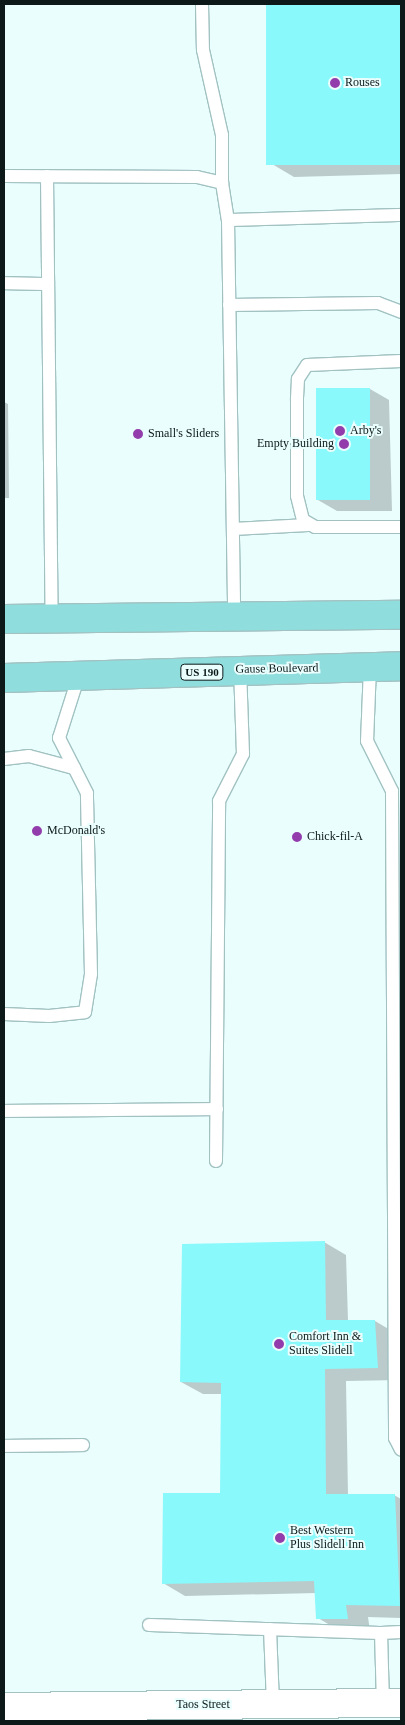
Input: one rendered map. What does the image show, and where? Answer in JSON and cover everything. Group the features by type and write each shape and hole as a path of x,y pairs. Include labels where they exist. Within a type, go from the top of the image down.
{"main road":[{"path":"4,618 401,615"},
{"name":"Gause Boulevard","path":"4,678 78,678 240,670 401,666"}],"street":[{"name":"Taos Street","path":"4,1707 392,1704"}],"lane":[{"path":"202,4 203,50 222,134 222,183 228,220 234,616"},
{"path":"4,176 197,177 222,183"},
{"path":"47,176 52,618"},
{"path":"228,220 401,215"},
{"path":"4,283 48,284"},
{"path":"229,305 378,303 401,312"},
{"path":"308,525 298,510 297,496 297,388 302,370 316,362 401,361"},
{"path":"233,529 308,525 360,529 401,527"},
{"path":"370,667 367,741 392,791 398,1342 398,1424 395,1438 401,1450"},
{"path":"216,1161 219,802 243,754 240,670"},
{"path":"4,1014 49,1016 85,1012 91,974 87,794 59,738 78,678"},
{"path":"4,759 29,756 74,768"},
{"path":"4,1111 217,1109"},
{"path":"4,1446 83,1445"},
{"path":"149,1624 381,1633 401,1632"},
{"path":"270,1629 273,1704"},
{"path":"381,1633 392,1704"}],"building":[{"name":"Rouses","path":"266,4 401,4 401,165 266,165"},
{"name":"Empty Building","path":"316,388 370,388 370,500 316,500"},
{"path":"325,1241 326,1320 375,1320 378,1368 325,1369 326,1494 395,1494 400,1606 346,1605 348,1619 316,1619 314,1581 162,1584 163,1493 220,1493 221,1383 180,1382 182,1244"}],"place":[{"name":"Rouses","path":"335,83"},
{"name":"Arby's","path":"340,431"},
{"name":"Small's Sliders","path":"138,434"},
{"name":"Empty Building","path":"344,444"},
{"name":"McDonald's","path":"37,831"},
{"name":"Chick-fil-A","path":"297,837"},
{"name":"Comfort Inn & Suites Slidell","path":"279,1344"},
{"name":"Best Western Plus Slidell Inn","path":"280,1538"}]}
